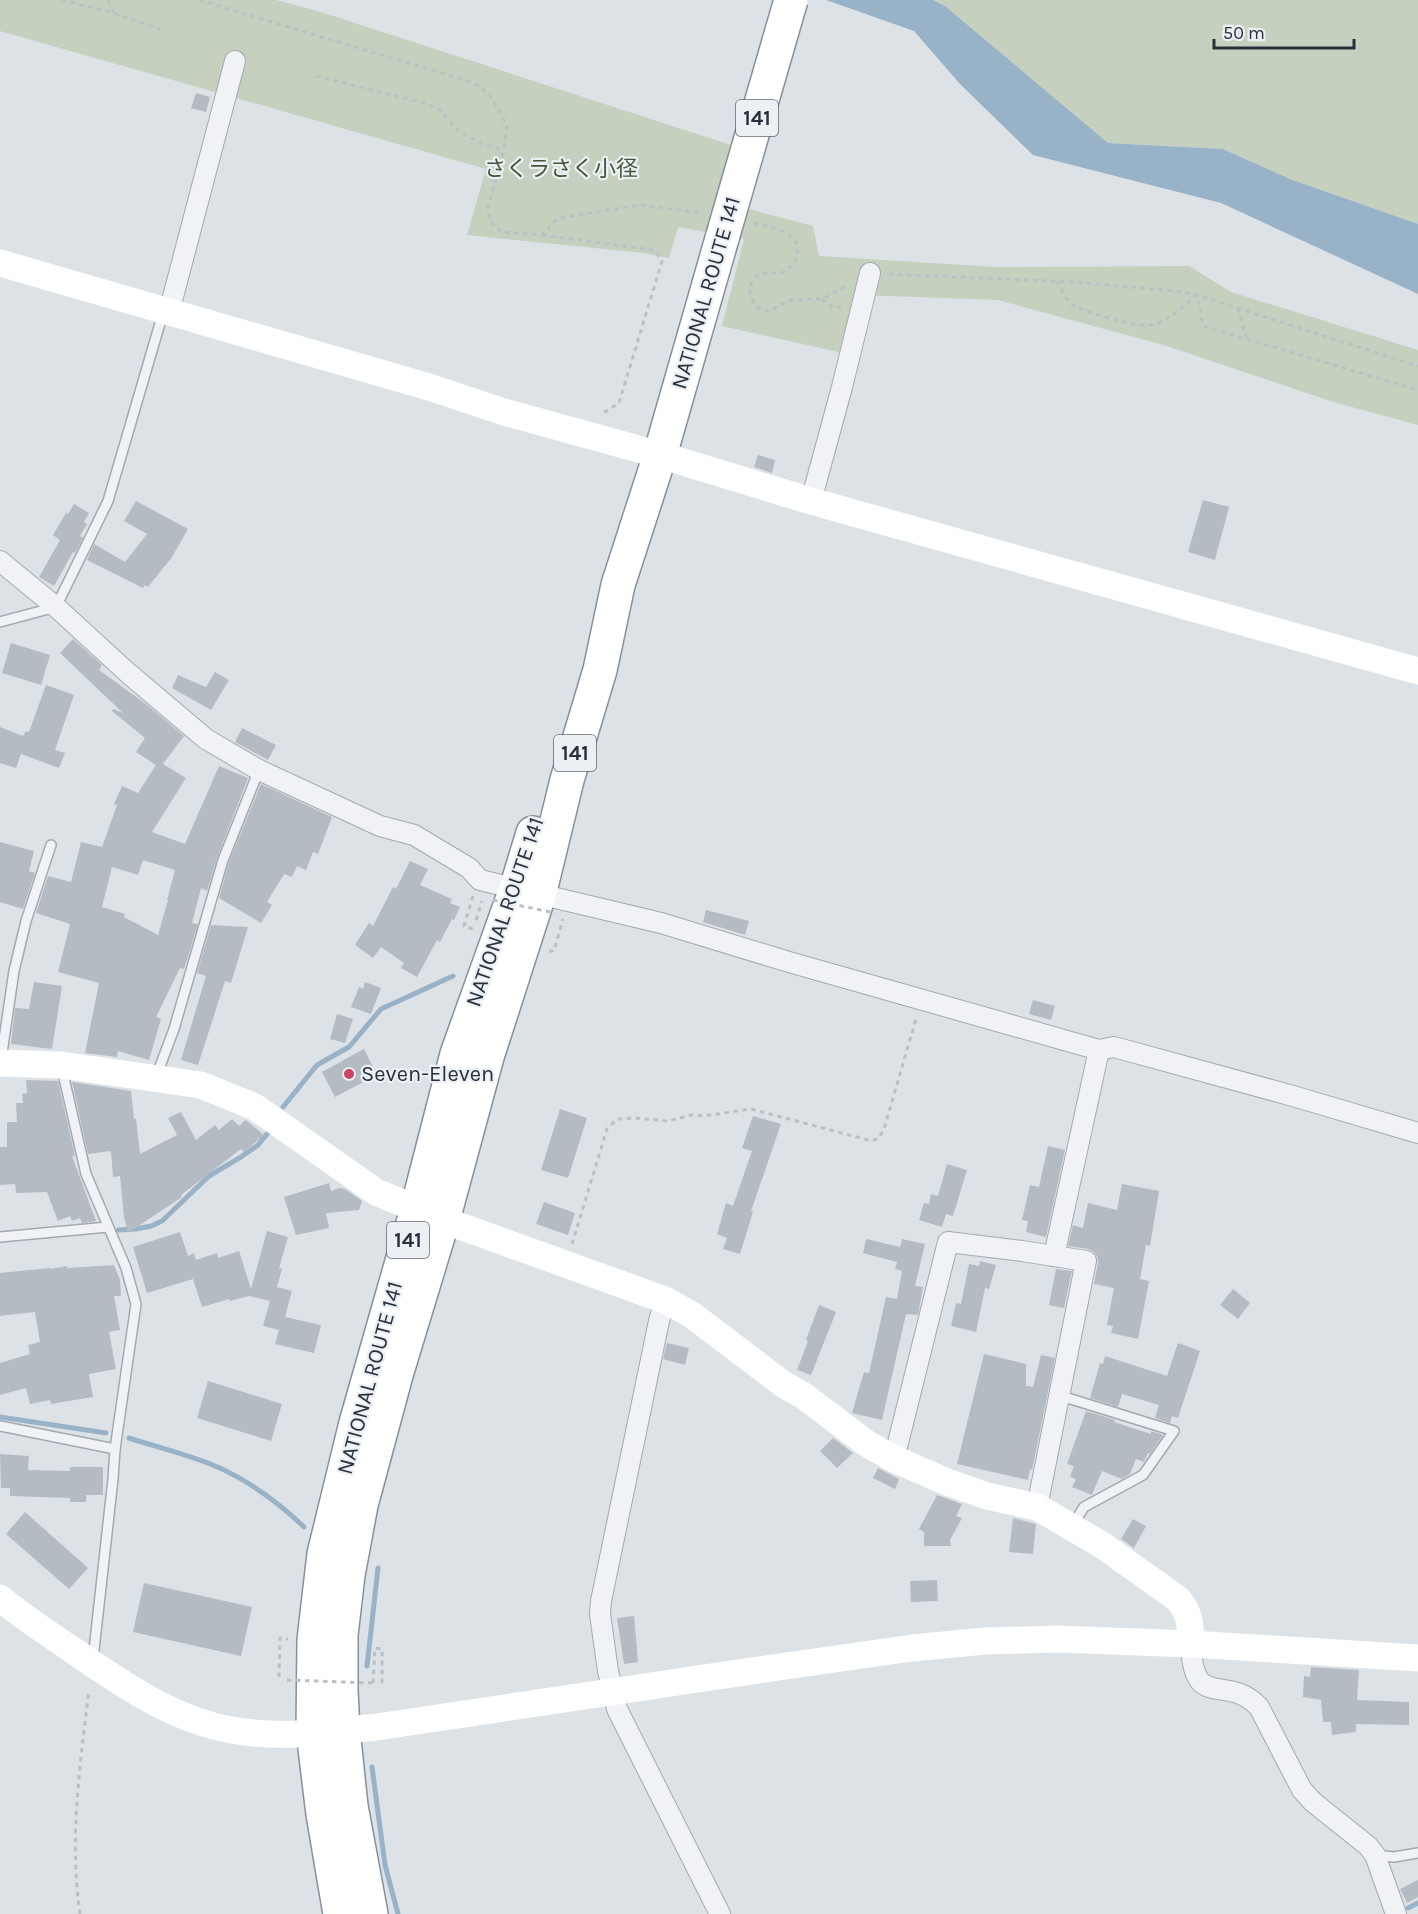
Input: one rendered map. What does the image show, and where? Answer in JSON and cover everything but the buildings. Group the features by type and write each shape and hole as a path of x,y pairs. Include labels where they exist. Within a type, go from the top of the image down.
{"highway":[{"name":"NATIONAL ROUTE 141","path":"371,1914 351,1806 328,1731 314,1640 324,1554 356,1423 487,1057 526,899 567,780 600,670 618,585 660,455 715,224 791,0"},
{"name":"NATIONAL ROUTE 141","path":"340,1914 323,1814 328,1731 348,1575 361,1505 376,1446 427,1270 430,1214"}],"street":[{"path":"166,312 235,61"},
{"path":"0,263 429,387 504,412 660,455 811,501 1418,671"},
{"path":"811,501 870,273"},
{"path":"0,561 56,607 128,673 206,739 259,770 380,826 414,835 469,868 480,880 526,899 661,923 789,962 1099,1050 1114,1047 1418,1132"},
{"path":"1054,1256 1099,1050"},
{"path":"0,1063 61,1065 201,1085 255,1107 376,1192 665,1300 692,1316 866,1443 894,1459 946,1482 987,1496 1037,1507 1102,1545 1179,1599 1190,1617 1191,1659 1199,1681 1209,1689 1231,1690 1251,1698 1259,1707 1302,1790 1312,1802 1362,1841 1375,1855 1396,1914"},
{"path":"894,1459 948,1242 1086,1261 1037,1507"},
{"path":"665,1300 600,1614 612,1693 617,1709 720,1914"},
{"path":"0,1598 23,1617 93,1664 161,1706 181,1716 212,1726 265,1734 377,1727 831,1659 985,1641 1058,1639 1191,1644 1418,1658"}],"lane":[{"path":"0,622 56,607 108,501 166,312"},
{"path":"156,1078 174,1029 223,860 259,770"},
{"path":"0,1063 26,921 51,845"},
{"path":"61,1065 86,1174 126,1268 136,1304 115,1449 93,1664"},
{"path":"0,1237 108,1227"},
{"path":"1058,1395 1174,1431 1143,1475 1084,1508 1072,1527"},
{"path":"0,1426 115,1449"},
{"path":"1375,1855 1394,1857 1418,1852"}],"path":[{"path":"62,0 114,13 160,29"},
{"path":"108,0 114,13"},
{"path":"200,0 477,85 489,95 507,126 504,150 488,207 489,218 494,226 502,232 654,250 662,261 619,403 597,417"},
{"path":"316,76 424,103 440,110 458,131 483,144 504,150"},
{"path":"542,235 555,221 564,217 641,206 715,224"},
{"path":"753,223 789,234 797,250 797,257 789,269 784,272 763,273 753,281 750,295 758,307 770,311 792,300 822,299 850,285 850,295"},
{"path":"870,273 1057,281 1176,291 1197,295 1418,366"},
{"path":"1057,281 1070,303 1081,309 1149,326 1162,322 1197,295"},
{"path":"1197,295 1203,326 1418,390"},
{"path":"822,299 833,308 845,306"},
{"path":"1238,308 1247,340"},
{"path":"474,894 464,926 473,929 483,897"},
{"path":"566,1263 607,1129 617,1119 668,1121 692,1115 704,1116 751,1110 861,1139 872,1141 879,1138 884,1129 922,999"},
{"path":"279,1677 280,1638 289,1639 288,1649"},
{"path":"288,1670 287,1680 373,1683 375,1648 382,1649 382,1686"},
{"path":"80,1914 75,1872 75,1839 84,1732 93,1664"}],"green space":[{"name":"さくラさく小径","path":"0,0 276,0 321,12 731,145 715,200 813,226 819,256 996,267 1189,266 1231,292 1418,350 1418,425 1330,401 1167,346 998,300 860,295 843,353 722,326 744,239 678,227 669,258 643,253 467,235 486,169 0,31"},
{"path":"933,0 1418,0 1418,224 1290,179 1223,149 1108,143 945,6"}],"water":[{"path":"826,0 933,0 945,6 1108,143 1223,149 1290,179 1418,224 1418,294 1221,203 1033,155 960,84 914,31"}],"waterway":[{"path":"283,1107 317,1065 349,1047 381,1009 453,976"},
{"path":"118,1230 151,1226 162,1221 209,1176 258,1145 271,1129"},
{"path":"0,1417 106,1433"},
{"path":"129,1438 192,1457 237,1477 261,1492 304,1527"},
{"path":"367,1666 378,1568"},
{"path":"372,1767 385,1865 398,1914"},
{"path":"1408,1908 1418,1903"}],"place":[{"name":"Seven-Eleven","path":"349,1074"}]}
